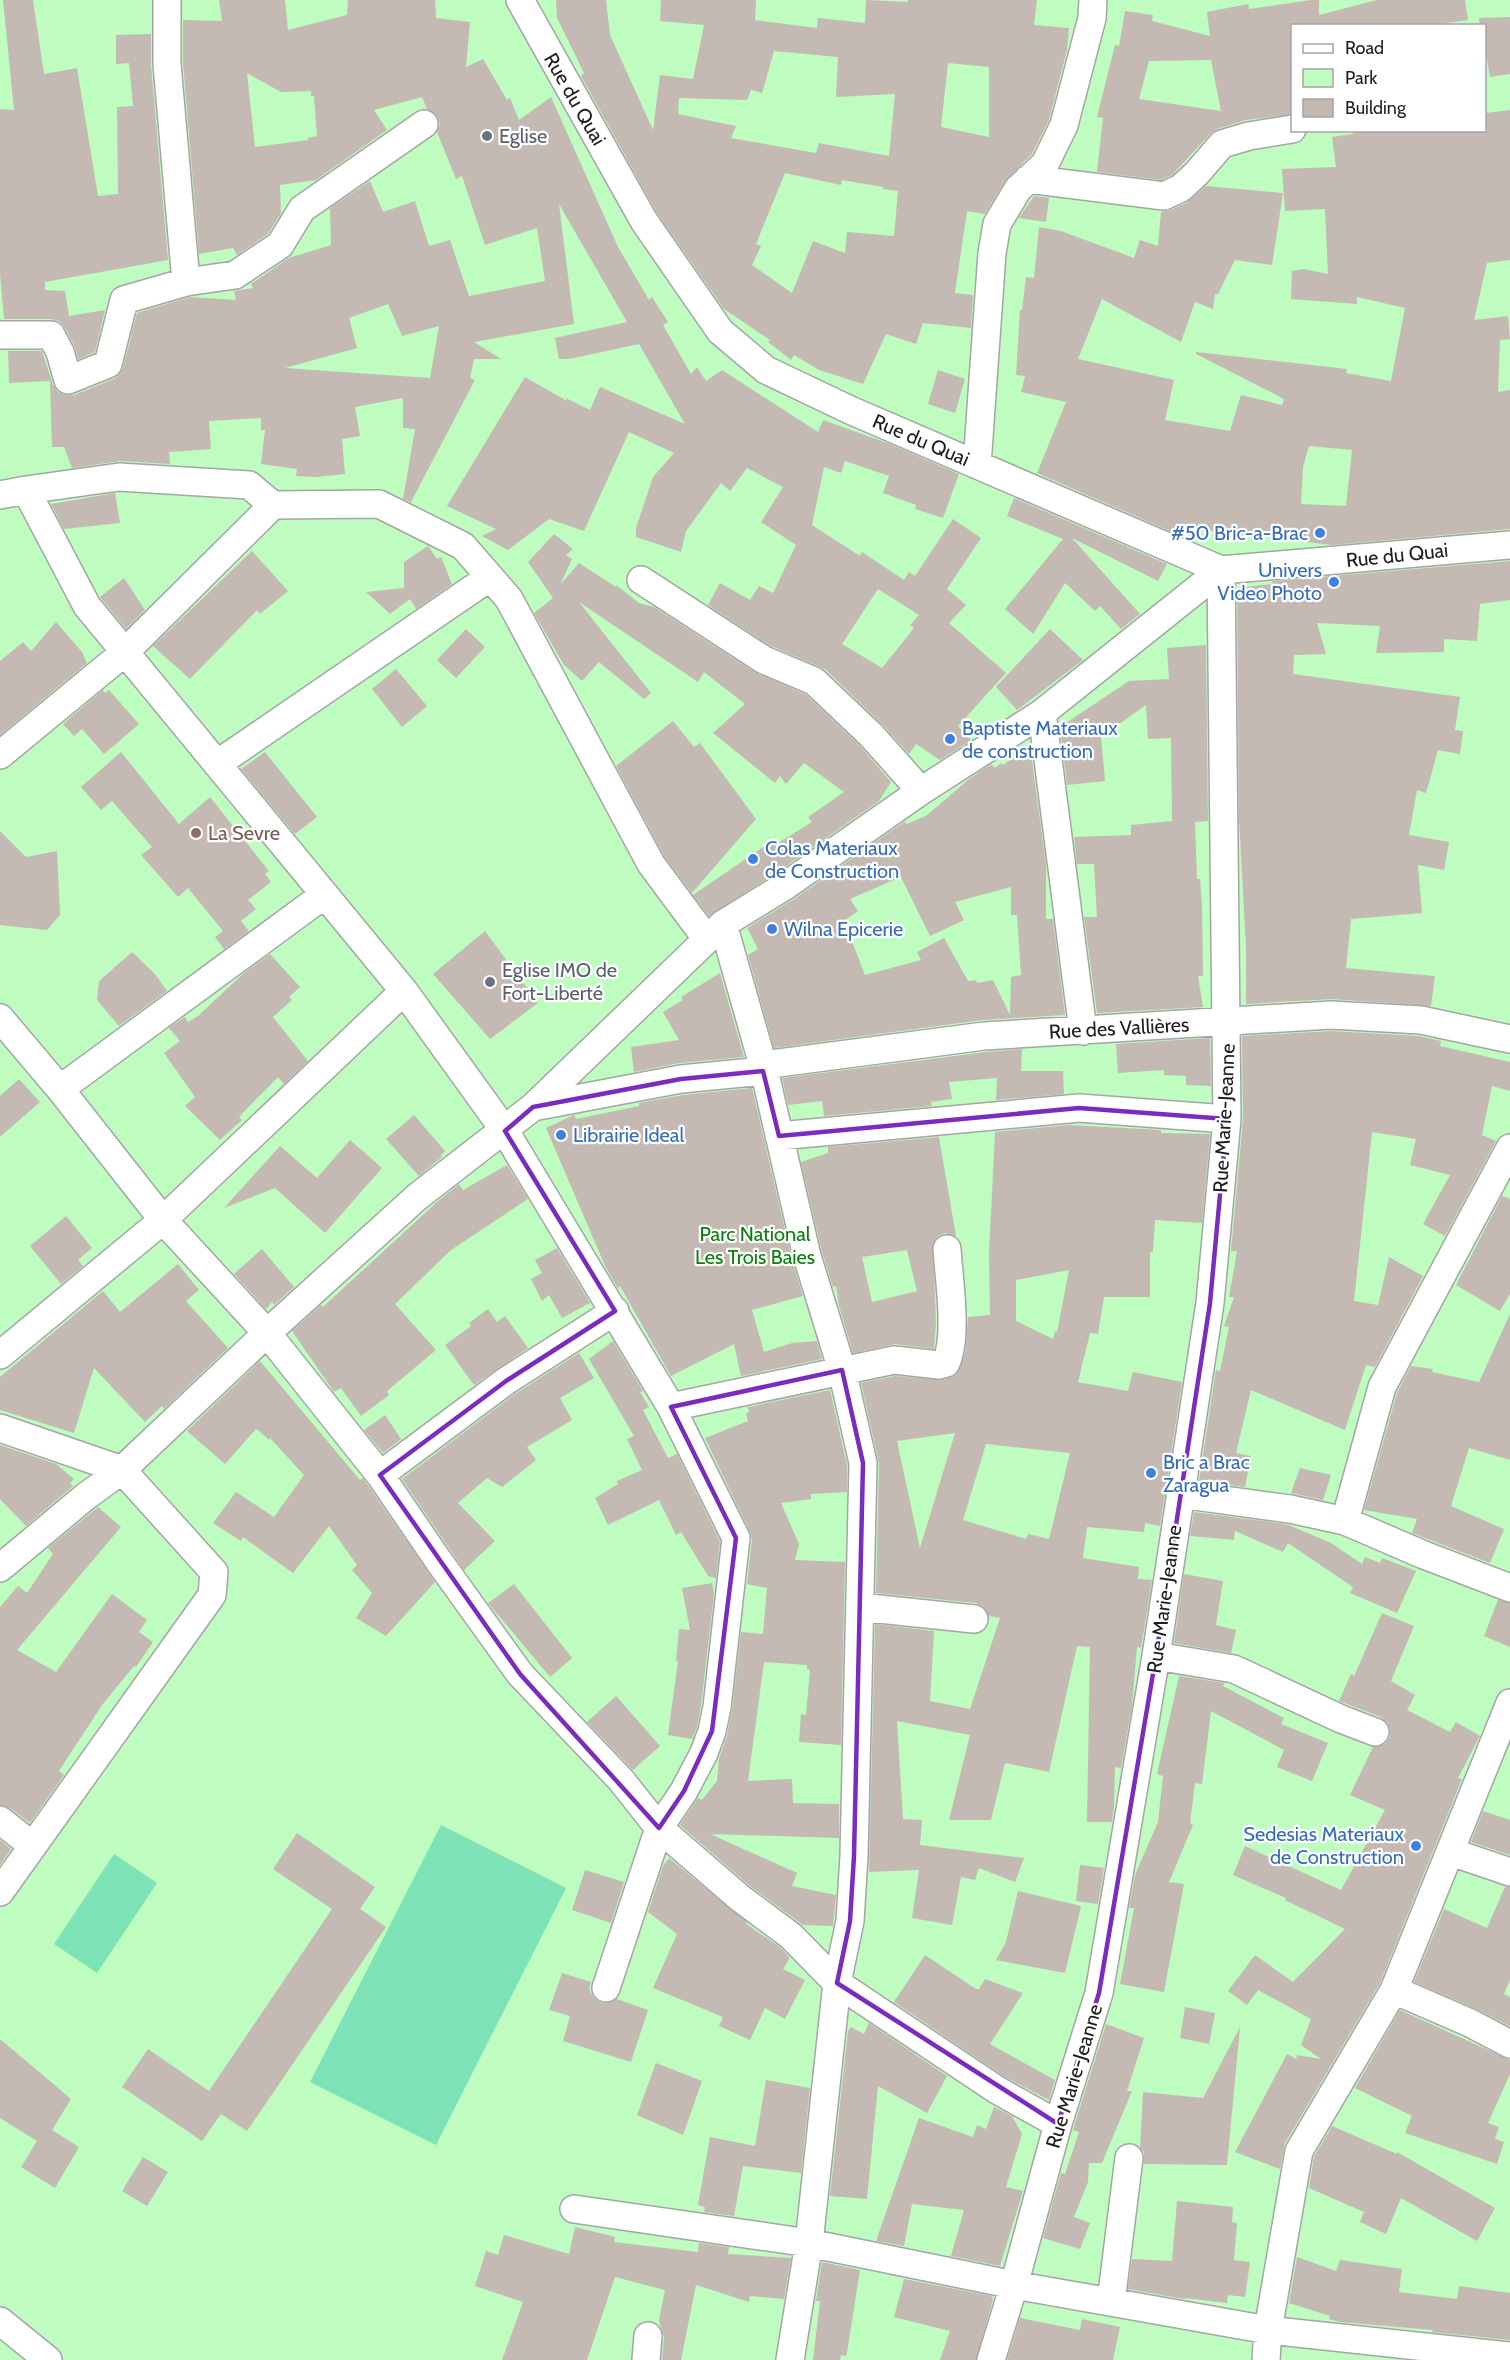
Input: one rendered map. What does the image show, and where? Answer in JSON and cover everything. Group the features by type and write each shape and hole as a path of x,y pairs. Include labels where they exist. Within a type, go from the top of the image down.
{"street":[{"path":"166,0 167,64 186,282"},
{"name":"Rue du Quai","path":"520,0 644,221 720,331 766,370 850,410 1221,570 1510,545"},
{"path":"977,465 992,253 997,224 1018,189 1045,164 1064,125 1092,18 1093,0"},
{"path":"0,335 51,334 60,352 68,380 108,364 124,300 186,282 234,275 280,245 302,209 424,124"},
{"path":"1028,179 1164,196 1180,188 1197,173 1222,144 1249,136 1291,129"},
{"path":"0,495 119,477 249,485 273,505 379,504 463,546 509,598 651,864 715,931 763,1068 807,1256 842,1370 863,1463 854,1856 850,1921 837,1983 809,2243 790,2360"},
{"path":"26,490 87,606 404,991 505,1131 671,1407 736,1538 712,1731 704,1753 684,1791 659,1828 606,1988"},
{"path":"0,755 125,652 273,505"},
{"path":"0,1568 85,1497 122,1470 267,1333 417,1197 533,1107 715,931 785,886 921,791 1042,713 1221,570"},
{"name":"Rue Marie-Jeanne","path":"991,2360 1058,2124 1099,1993 1156,1656 1210,1304 1227,1119 1228,1023 1221,570"},
{"path":"217,764 490,577"},
{"path":"641,580 764,660 814,681 878,742 921,791"},
{"path":"1042,713 1083,1031"},
{"path":"60,1089 324,895"},
{"path":"0,1355 163,1220 404,991"},
{"name":"Rue des Vallières","path":"533,1107 681,1079 984,1036 1331,1015 1421,1020 1510,1039"},
{"path":"0,1018 60,1089 163,1220 267,1333 380,1475 520,1674 621,1780 659,1828 740,1898 791,1936 837,1983 997,2090 1058,2124"},
{"path":"779,1136 1079,1108 1227,1119"},
{"path":"1345,1521 1382,1387 1510,1148"},
{"path":"671,1407 894,1360 939,1365 946,1363 950,1354 952,1336 947,1249"},
{"path":"380,1475 506,1381 615,1311"},
{"path":"0,1428 122,1470 214,1572 212,1595 0,1892"},
{"path":"1180,1494 1279,1507 1345,1521 1510,1588"},
{"path":"860,1607 974,1619"},
{"path":"1156,1656 1234,1669 1375,1732"},
{"path":"1266,2360 1268,2331 1299,2151 1394,1990 1510,1703"},
{"path":"0,1820 33,1846"},
{"path":"1451,1852 1510,1872"},
{"path":"1394,1990 1470,2023 1510,2044"},
{"path":"1111,2302 1129,2158"},
{"path":"574,2209 809,2243 1014,2285 1268,2331 1472,2356 1510,2356"},
{"path":"0,2321 48,2360"}],"highlighted area":[{"path":"763,1071 779,1136 1079,1108 1227,1119 1210,1303 1156,1656 1099,1993 1058,2124 837,1983 850,1921 854,1856 863,1463 842,1370 671,1407 736,1538 712,1731 684,1791 659,1828 520,1674 380,1475 506,1381 615,1311 505,1131 533,1107 681,1079"}],"green space":[{"name":"Parc National Les Trois Baies","path":"0,0 1510,0 1510,2360 0,2360"},
{"path":"441,1825 566,1888 436,2145 310,2082"},
{"path":"114,1854 157,1883 97,1973 54,1944"}],"building":[{"path":"3,0 33,0 44,74 77,68 98,196 118,194 117,107 133,106 129,63 116,64 116,35 151,34 151,65 168,260 45,282 45,290 65,291 69,316 105,310 95,352 78,359 74,345 59,321 4,319 0,274 0,109 14,110"},
{"path":"219,0 285,0 288,30 347,15 348,0 435,0 436,18 470,22 466,67 483,59 507,100 510,98 519,120 551,97 618,247 649,300 652,297 668,322 663,325 691,374 697,367 706,381 722,370 818,432 823,420 890,444 959,474 943,518 915,509 916,505 883,493 889,476 845,461 841,473 824,467 812,525 860,556 862,552 904,580 909,572 915,576 953,519 981,538 947,589 966,605 949,623 1006,673 958,726 971,740 940,760 916,744 909,754 882,724 825,669 771,646 708,605 720,583 750,600 759,586 773,593 796,545 761,522 783,487 747,468 730,491 721,483 686,531 681,552 636,537 636,528 653,477 674,453 629,432 584,531 549,519 508,550 482,536 496,529 447,506 525,377 567,401 566,398 590,410 600,387 685,424 639,344 569,359 559,359 555,338 627,322 559,204 574,324 474,342 501,359 474,359 470,378 475,380 411,502 403,499 415,429 403,428 403,398 355,407 360,436 342,439 345,474 316,477 296,476 297,469 261,464 265,430 261,430 261,418 209,421 211,449 169,452 170,464 120,461 72,468 64,447 52,447 50,381 9,383 8,351 42,351 53,385 58,392 65,395 74,395 114,379 123,368 137,313 190,297 236,300 234,291 253,288 251,284 289,258 331,245 330,208 370,181 383,212 415,201 429,246 450,240 469,296 545,281 537,228 485,245 462,176 456,179 437,132 440,123 437,116 427,109 422,97 374,110 387,130 316,180 280,185 281,213 268,234 237,255 233,248 199,254 183,63 183,20 222,21","holes":["247,73 281,92 311,91 311,96 314,96 317,136 308,138 308,140 255,147","388,304 402,336 439,326 430,378 285,368 357,348 349,318","878,589 919,615 910,625 914,628 882,668 842,644"]},
{"path":"556,0 606,0 610,35 653,130 660,75 693,79 704,25 660,21 661,0 756,0 755,20 817,28 818,18 865,23 866,0 908,2 908,0 1037,0 1034,25 1069,28 1067,50 1049,120 1032,154 1005,181 985,214 967,211 955,293 973,295 971,328 923,323 916,344 886,334 863,384 819,370 794,355 791,360 768,342 770,340 724,309 657,213 581,76 584,73 557,18","holes":["774,51 838,57 836,97 895,94 889,156 819,143 816,153 731,138 736,126 678,114 679,98 747,100 751,90 762,93","948,63 989,67 989,137 941,127","785,173 841,185 842,180 898,191 894,236 847,232 845,253 813,241 792,293 752,265 761,246 756,244"]},
{"path":"1319,0 1319,15 1377,0 1465,0 1468,20 1440,24 1291,24 1291,114 1246,120 1217,129 1172,175 1161,180 1097,172 1103,118 1097,117 1115,45 1119,46 1125,11 1153,15 1152,21 1210,36 1207,12 1248,4 1249,9","holes":["1211,60 1221,111 1139,99 1149,61"]},
{"path":"1510,17 1510,74 1490,77 1486,55 1486,24 1480,24 1479,18"},
{"path":"1510,110 1510,260 1487,263 1474,320 1508,316 1510,339 1500,340 1498,392 1510,390 1510,529 1332,545 1185,528 1181,536 1037,473 1066,402 1021,392 1025,376 1016,375 1020,310 1022,310 1026,277 1034,278 1039,227 1061,231 1134,258 1140,240 1158,246 1161,212 1188,202 1206,186 1283,193 1272,265 1235,260 1218,294 1215,294 1213,309 1195,302 1181,342 1102,299 1078,359 1174,380 1165,420 1230,431 1241,395 1282,405 1284,399 1196,352 1347,369 1346,373 1391,381 1405,308 1357,297 1357,304 1291,299 1292,271 1304,269 1328,274 1325,209 1285,211 1282,169 1336,167 1332,137 1353,134 1353,132 1486,132 1486,113","holes":["1309,446 1352,450 1346,506 1301,504 1303,467"]},
{"path":"1034,196 1049,198 1046,222 1019,218"},
{"path":"938,370 965,379 955,413 928,404"},
{"path":"115,493 120,523 64,529 51,504"},
{"path":"1014,498 1167,564 1158,581 1072,538 1140,614 1121,629 1100,606 1095,611 1065,583 1033,634 1005,609 1063,539 1007,516"},
{"path":"554,534 573,549 566,555 572,559 560,585 579,563 616,587 616,585 639,603 654,607 756,673 805,694 860,746 891,782 879,801 776,873 709,916 693,895 772,841 775,845 812,822 808,817 844,792 804,763 786,784 780,776 775,783 713,733 745,704 704,672 698,682 579,602 651,693 644,699 599,662 582,681 564,665 534,613 553,598 528,562"},
{"path":"428,546 437,559 441,557 452,584 416,609 410,599 390,614 366,592 404,588 404,562"},
{"path":"252,551 288,591 260,614 257,610 190,679 153,646"},
{"path":"1510,561 1510,600 1480,604 1477,641 1444,639 1444,652 1376,653 1380,626 1317,623 1326,654 1294,655 1293,674 1460,697 1455,730 1463,731 1460,754 1438,750 1426,793 1417,790 1409,835 1449,842 1444,870 1418,865 1422,913 1351,919 1346,968 1435,976 1431,1006 1332,999 1246,1004 1246,947 1239,819 1237,588 1273,584 1272,581"},
{"path":"124,578 145,610 126,629 100,597"},
{"path":"56,622 82,652 87,663 0,735 0,661 23,642 31,651"},
{"path":"466,629 485,647 456,678 437,660"},
{"path":"1050,629 1083,660 1017,710 996,687"},
{"path":"1206,645 1208,821 1195,822 1197,879 1200,879 1202,905 1203,976 1198,976 1203,1007 1097,1013 1084,917 1097,917 1094,864 1077,864 1074,837 1131,835 1131,825 1172,821 1171,738 1148,739 1146,705 1101,737 1105,781 1067,785 1060,727 1129,681 1169,679 1167,648"},
{"path":"396,669 427,706 402,727 372,689"},
{"path":"103,690 105,693 109,690 139,724 104,754 82,729 74,736 63,724"},
{"path":"673,721 694,747 700,743 756,819 692,893 664,856 616,766"},
{"path":"1030,746 1046,864 1046,919 1053,919 1065,1015 982,1020 774,1048 748,955 758,949 747,928 794,899 904,822 907,824 926,816 968,780 991,764 995,768 1001,763 1003,765","holes":["901,877 930,936 964,920 955,902 1011,887 1011,915 1017,915 1021,975 1011,977 1010,1015 993,980 977,983 976,980 968,981 944,938 917,952 921,960 865,975 844,921 858,911 850,899"]},
{"path":"121,752 179,824 210,797 269,871 265,874 271,882 248,900 256,909 241,921 249,931 224,949 215,937 223,931 188,888 178,897 141,855 152,847 112,801 101,810 81,787"},
{"path":"265,752 317,817 295,834 241,769"},
{"path":"0,831 26,857 57,851 60,915 47,930 0,925"},
{"path":"485,931 538,1003 490,1039 433,974"},
{"path":"132,952 155,974 167,991 119,1026 97,1000 99,981"},
{"path":"270,954 300,987 289,997 292,1000 273,1017 308,1061 284,1084 278,1077 239,1117 242,1120 220,1140 185,1106 195,1097 164,1053 180,1041 169,1028 185,1017 188,1022 198,1016 244,973"},
{"path":"720,973 744,1057 679,1063 634,1072 631,1047 679,1040 663,1012 683,1000 681,997"},
{"path":"1331,1031 1419,1036 1441,1041 1440,1046 1510,1062 1510,1091 1492,1086 1482,1135 1496,1141 1445,1236 1423,1224 1450,1175 1410,1165 1416,1139 1372,1132 1354,1301 1378,1305 1389,1257 1423,1276 1375,1367 1366,1365 1345,1430 1251,1390 1236,1453 1251,1456 1245,1487 1199,1481 1216,1370 1220,1371 1229,1327 1224,1326 1234,1297 1229,1297 1237,1251 1231,1251 1243,1120 1242,1036"},
{"path":"1210,1038 1211,1086 1186,1085 1186,1076 1164,1075 1164,1070 1118,1073 1116,1044"},
{"path":"1022,1049 1021,1071 1063,1071 1064,1094 996,1100 997,1078 949,1082 952,1099 931,1102 932,1106 824,1116 822,1101 788,1105 782,1078 986,1052"},
{"path":"19,1079 40,1102 0,1137 0,1096"},
{"path":"752,1088 792,1260 803,1296 752,1310 764,1352 792,1343 817,1341 822,1359 741,1376 734,1344 671,1376 620,1286 618,1288 606,1268 546,1128 574,1115 576,1119 639,1106 639,1103 683,1095"},
{"path":"414,1115 445,1151 442,1157 419,1176 386,1139"},
{"path":"1069,1125 1161,1130 1161,1133 1210,1134 1202,1223 1155,1220 1153,1252 1150,1252 1150,1297 1104,1297 1098,1334 1090,1333 1078,1382 1128,1391 1133,1372 1182,1382 1160,1526 1145,1523 1144,1532 1087,1527 1083,1558 1139,1567 1138,1579 1152,1580 1141,1648 1137,1647 1132,1706 1121,1768 1115,1767 1112,1822 1087,1822 1090,1647 1077,1646 1049,1772 1005,1763 991,1820 949,1820 970,1735 897,1721 903,1819 922,1820 920,1845 1024,1858 1015,1882 979,1868 975,1880 961,1877 952,1925 912,1918 919,1870 869,1872 875,1624 934,1631 930,1701 970,1709 1000,1618 989,1616 984,1607 976,1603 876,1593 879,1463 861,1383 895,1376 943,1380 957,1374 965,1354 968,1317 990,1315 989,1253 995,1132","holes":["1069,1270 1057,1332 1055,1331 1053,1339 1016,1321 1016,1280","955,1433 920,1548 897,1441","986,1444 1070,1453 1049,1539 1028,1534 1026,1539 963,1520"]},
{"path":"939,1137 956,1236 945,1233 938,1236 933,1243 936,1323 934,1349 895,1344 853,1353 839,1306 836,1286 833,1287 822,1252 801,1162 828,1153 828,1147","holes":["907,1250 917,1291 872,1302 862,1257"]},
{"path":"350,1140 382,1168 325,1233 275,1188 224,1208 280,1146 317,1178"},
{"path":"507,1165 528,1199 451,1250 395,1304 436,1350 387,1391 389,1395 361,1416 341,1388 334,1392 292,1331 321,1305 323,1307 459,1184 463,1190"},
{"path":"1502,1196 1510,1199 1510,1294 1500,1311 1456,1285"},
{"path":"66,1216 92,1248 78,1260 83,1266 61,1284 30,1246"},
{"path":"557,1248 590,1303 562,1318 549,1295 542,1301 531,1279 542,1273 535,1260"},
{"path":"262,1249 294,1287 266,1309 234,1274"},
{"path":"178,1264 199,1290 186,1301 228,1348 164,1409 162,1406 145,1422 94,1368 74,1433 0,1410 0,1377 103,1291 120,1312"},
{"path":"488,1309 497,1322 505,1316 528,1348 474,1385 445,1345 471,1326 469,1323"},
{"path":"1510,1314 1510,1460 1469,1448 1451,1506 1504,1529 1490,1563 1412,1533 1417,1519 1364,1510 1397,1393 1411,1366 1433,1369 1432,1372 1479,1382"},
{"path":"613,1341 643,1391 640,1392 649,1407 643,1410 668,1458 677,1454 720,1541 716,1578 708,1576 681,1532 676,1535 659,1500 608,1525 595,1498 618,1484 617,1481 642,1470 627,1439 634,1436 589,1359"},
{"path":"579,1353 594,1378 560,1398 572,1420 527,1447 536,1460 502,1487 487,1478 458,1503 495,1541 464,1570 402,1479 515,1394"},
{"path":"260,1361 360,1480 363,1478 435,1582 386,1636 356,1618 372,1593 352,1570 357,1565 329,1526 293,1573 243,1537 241,1541 213,1523 236,1492 274,1517 304,1475 270,1438 269,1440 256,1429 225,1464 187,1431"},
{"path":"830,1390 847,1465 847,1492 811,1494 811,1499 781,1503 799,1544 795,1560 845,1562 841,1745 799,1742 801,1714 806,1715 810,1670 807,1669 807,1665 764,1662 748,1781 792,1779 793,1803 839,1804 839,1838 710,1834 797,1873 792,1886 836,1895 833,1926 803,1925 750,1886 680,1825 698,1798 702,1800 717,1781 719,1759 727,1736 732,1710 741,1632 763,1634 767,1588 747,1584 752,1540 750,1532 705,1438 748,1421 746,1413 749,1412 748,1407"},
{"path":"385,1415 401,1439 383,1453 364,1430"},
{"path":"0,1445 56,1464 74,1479 70,1483 73,1486 26,1526 0,1499"},
{"path":"1300,1468 1331,1475 1323,1500 1291,1493"},
{"path":"98,1507 121,1527 17,1650 56,1672 112,1594 147,1620 139,1632 153,1642 136,1667 134,1666 102,1705 59,1771 64,1775 30,1823 10,1808 0,1805 0,1607 18,1586 27,1593 53,1554 48,1548"},
{"path":"1194,1512 1286,1524 1331,1543 1362,1564 1365,1557 1380,1563 1382,1558 1416,1571 1397,1613 1350,1593 1353,1587 1288,1543 1283,1552 1235,1531 1234,1540 1190,1536"},
{"path":"1184,1574 1223,1581 1216,1625 1236,1630 1231,1653 1174,1643"},
{"path":"712,1583 714,1594 697,1727 692,1739 668,1735 678,1661 676,1661 679,1629 690,1630 682,1588"},
{"path":"514,1584 572,1658 550,1677 488,1603"},
{"path":"1498,1600 1510,1603 1510,1647 1484,1636"},
{"path":"1382,1613 1414,1626 1391,1681 1415,1695 1407,1710 1450,1732 1456,1722 1480,1736 1458,1778 1462,1779 1380,1983 1285,2143 1280,2169 1235,2152 1287,2054 1296,2059 1297,2055 1321,2059 1301,2045 1311,2019 1258,1990 1247,2005 1228,1991 1255,1955 1293,1982 1345,1929 1285,1900 1286,1898 1233,1875 1245,1846 1341,1890 1385,1810 1350,1795 1373,1747 1385,1744 1390,1737 1390,1729 1381,1717 1339,1701 1351,1674 1354,1676"},
{"path":"1179,1676 1224,1683 1223,1686 1284,1718 1281,1724 1328,1743 1312,1781 1277,1767 1284,1750 1211,1711 1202,1784 1195,1783 1190,1823 1193,1825 1169,1882 1184,1884 1164,1992 1120,1984 1134,1908 1129,1908 1135,1875 1158,1822 1163,1776 1157,1774"},
{"path":"616,1696 660,1746 633,1770 587,1722"},
{"path":"1483,1811 1510,1820 1510,1855 1471,1842"},
{"path":"297,1833 375,1887 360,1909 386,1927 247,2131 221,2114 202,2141 122,2087 148,2049 209,2091 332,1909 273,1869"},
{"path":"0,1840 11,1849 0,1865"},
{"path":"669,1858 748,1923 745,1923 781,1948 790,1958 783,1969 805,1980 785,2019 765,2008 750,2040 719,2026 723,2017 653,1988 677,1934 648,1912 663,1866"},
{"path":"1080,1865 1104,1868 1098,1904 1076,1901"},
{"path":"585,1870 624,1882 611,1923 572,1910"},
{"path":"1505,1887 1510,1887 1510,1980 1504,1994 1510,1997 1510,2026 1414,1982 1444,1909 1487,1928"},
{"path":"1018,1891 1081,1906 1065,1973 996,1960 1006,1942"},
{"path":"925,1955 976,1989 979,1989 985,1979 1023,1993 990,2044 1055,2080 1049,2100 1005,2077 894,2002"},
{"path":"562,1973 591,1982 589,1989 594,1998 601,2003 610,2003 617,1999 648,2010 631,2062 563,2041 570,2016 549,2010"},
{"path":"1185,2007 1215,2013 1209,2044 1180,2038"},
{"path":"1400,2010 1510,2060 1510,2074 1488,2123 1499,2127 1495,2139 1504,2142 1497,2164 1405,2133 1412,2116 1355,2088"},
{"path":"869,2023 947,2076 927,2113 878,2086 867,2199 830,2196 848,2031 851,2027 864,2034"},
{"path":"1106,2024 1144,2038 1127,2091 1132,2091 1102,2163 1089,2163 1088,2182 1074,2217 1090,2223 1080,2249 1043,2238 1061,2173 1065,2174 1079,2132 1073,2130"},
{"path":"1240,2027 1227,2165 1144,2164 1144,2152 1140,2148 1143,2092 1203,2098"},
{"path":"0,2039 71,2099 52,2130 79,2147 55,2188 21,2167 37,2141 0,2118"},
{"path":"656,2063 702,2081 683,2135 637,2115"},
{"path":"766,2080 810,2088 801,2173 743,2166 734,2216 704,2212 705,2207 698,2205 710,2137 755,2146"},
{"path":"994,2107 1012,2116 1022,2134 1006,2187 1023,2191 1000,2266 951,2256 964,2210 912,2204 904,2246 876,2241 919,2118 973,2137 977,2125 986,2129"},
{"path":"1332,2126 1397,2154 1397,2152 1495,2208 1477,2241 1401,2198 1386,2234 1360,2222 1364,2212 1309,2188 1314,2157"},
{"path":"143,2157 168,2172 147,2206 122,2191"},
{"path":"1177,2201 1233,2207 1232,2222 1237,2223 1234,2260 1250,2262 1245,2297 1228,2295 1227,2303 1184,2299 1128,2289 1132,2259 1172,2261"},
{"path":"575,2227 615,2237 614,2242 698,2252 699,2243 729,2247 728,2254 791,2258 784,2299 750,2296 749,2302 696,2285 681,2360 662,2360 664,2337 659,2320 665,2290 615,2277 587,2360 502,2360 523,2302 475,2286 486,2251 498,2255 504,2235 569,2254"},
{"path":"1297,2257 1336,2271 1340,2260 1402,2269 1399,2292 1457,2299 1459,2286 1510,2293 1510,2340 1329,2319 1330,2316 1289,2303"},
{"path":"822,2262 860,2270 846,2356 841,2355 840,2360 813,2360 820,2301 816,2301"},
{"path":"904,2279 991,2296 993,2299 976,2360 940,2360 950,2331 894,2317"},
{"path":"1020,2318 1080,2330 1082,2319 1120,2327 1113,2360 1007,2360"}],"place":[{"name":"Eglise","path":"487,136"},
{"name":"#50 Bric-a-Brac","path":"1320,533"},
{"name":"Univers Video Photo","path":"1334,582"},
{"name":"Baptiste Materiaux de construction","path":"950,739"},
{"name":"La Sevre","path":"196,833"},
{"name":"Colas Materiaux de Construction","path":"753,859"},
{"name":"Wilna Epicerie","path":"772,929"},
{"name":"Eglise IMO de Fort-Liberté","path":"490,982"},
{"name":"Librairie Ideal","path":"561,1135"},
{"name":"Bric a Brac Zaragua","path":"1151,1473"},
{"name":"Sedesias Materiaux de Construction","path":"1416,1846"}]}
